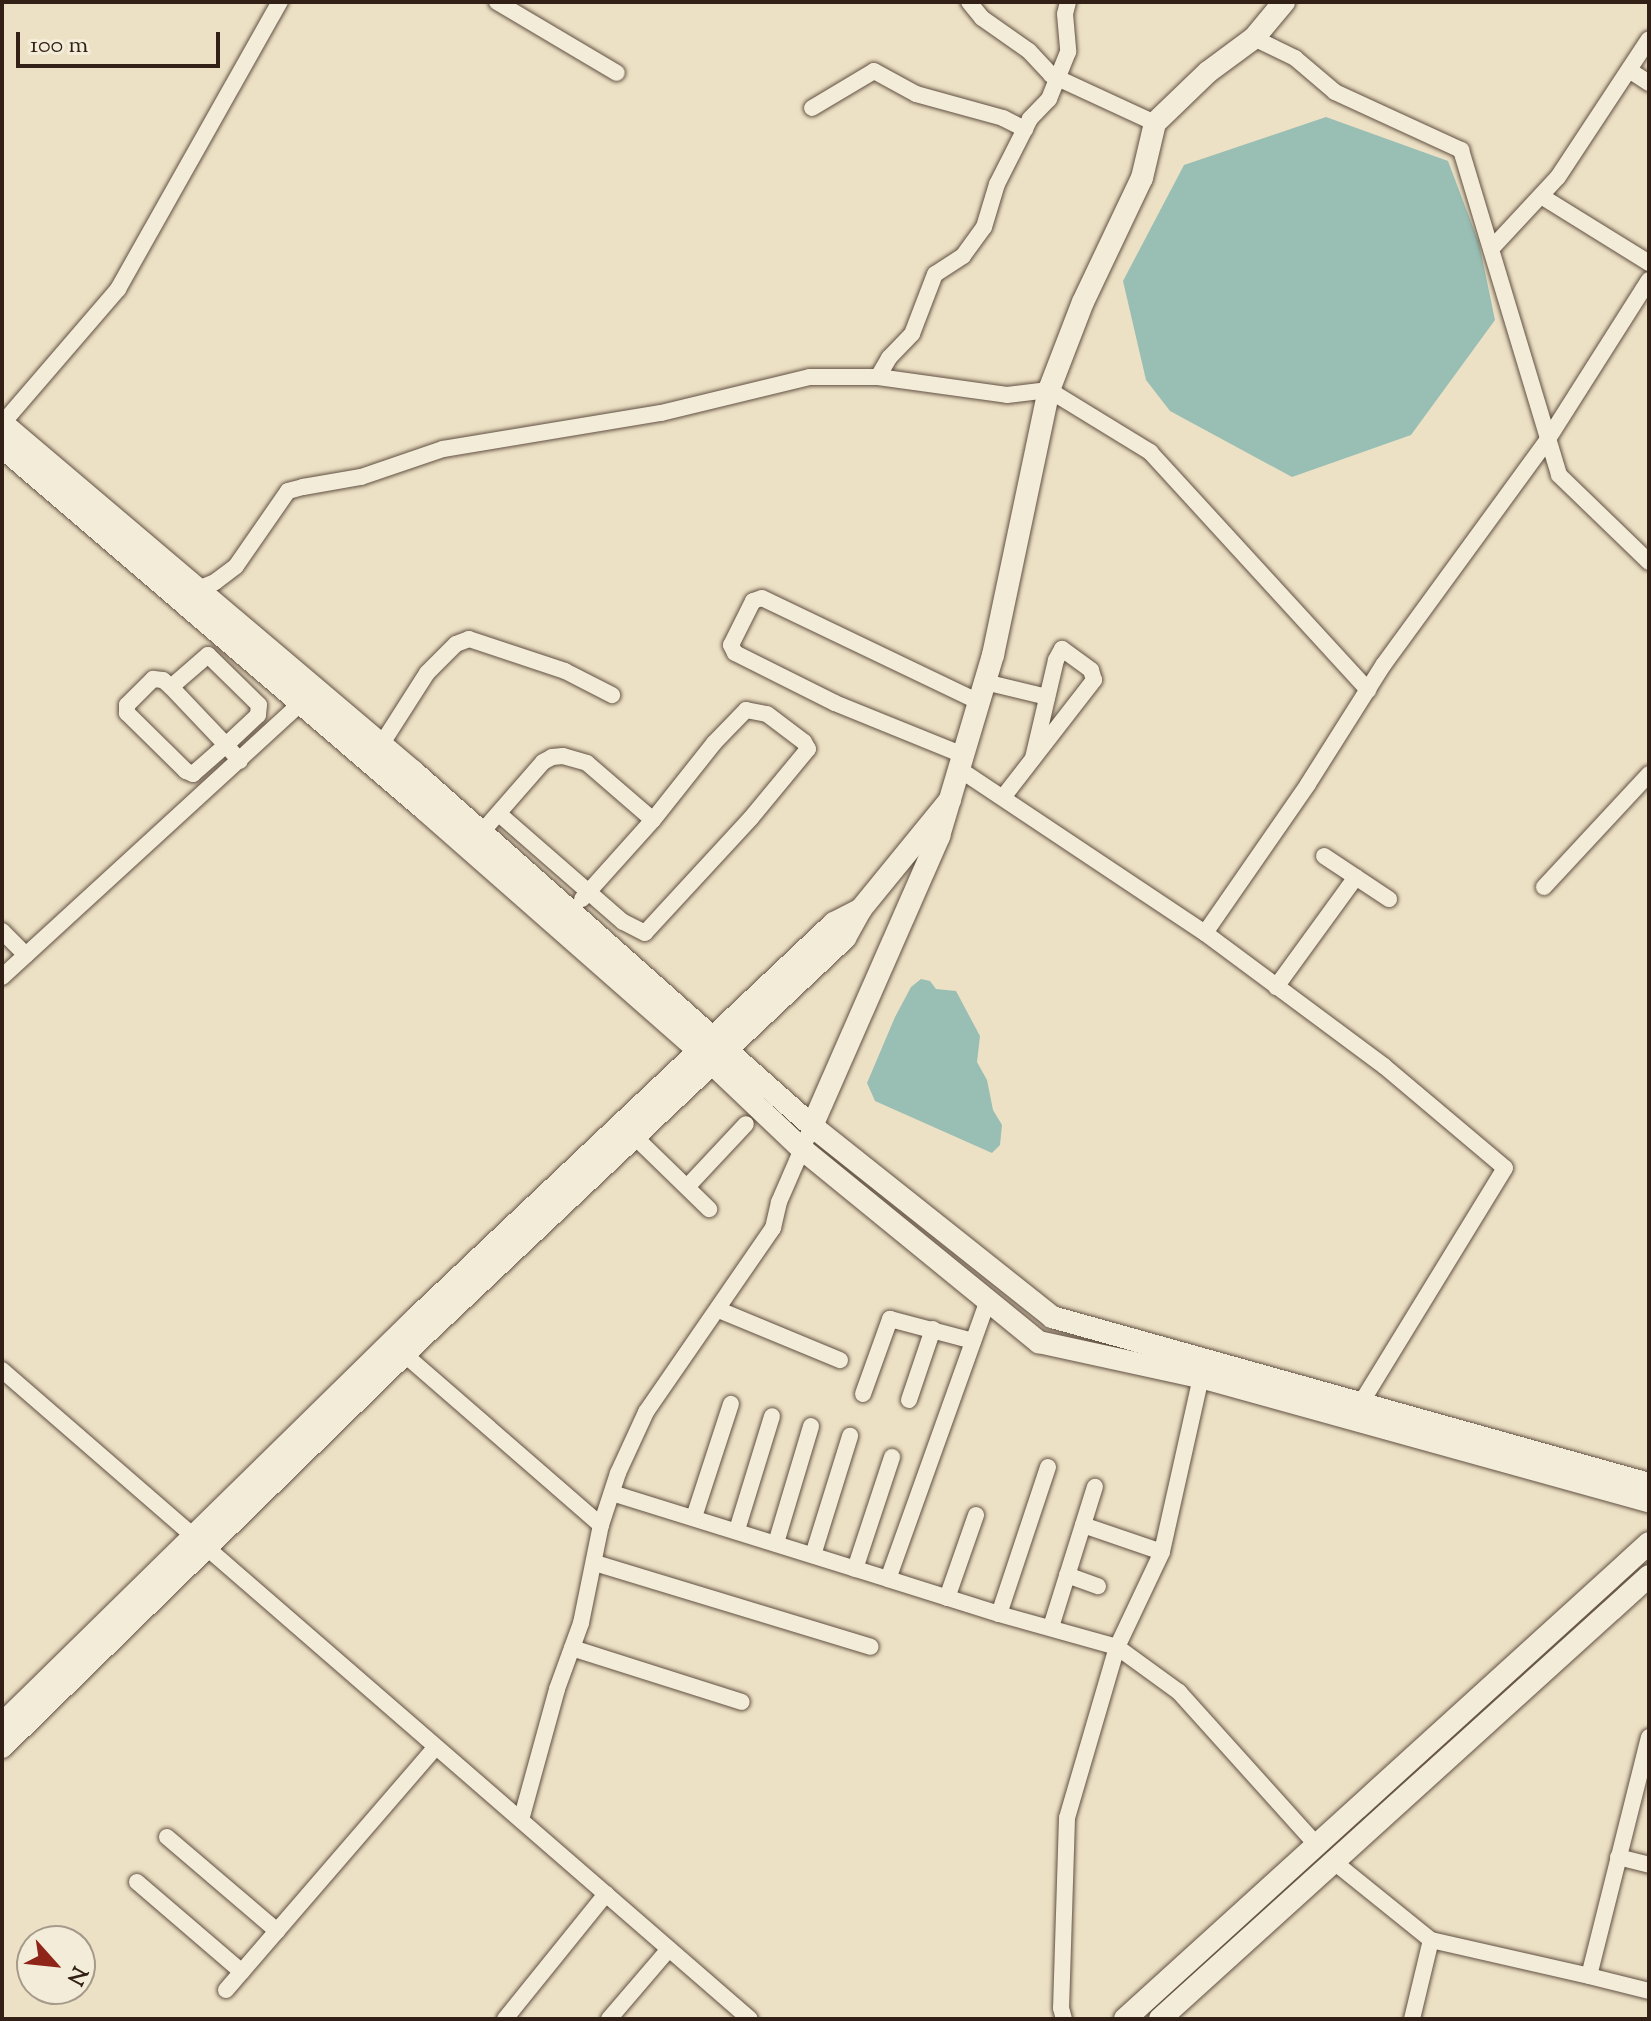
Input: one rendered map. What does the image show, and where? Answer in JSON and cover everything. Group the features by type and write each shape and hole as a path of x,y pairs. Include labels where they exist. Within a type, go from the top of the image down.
{"street":[{"path":"280,2 118,289 2,423 198,589 309,697 381,745 570,911 711,1051 802,1149 1039,1342 1201,1377 1649,1501"},
{"path":"497,2 617,73"},
{"path":"969,2 982,18 1014,39 1058,79 1155,123"},
{"path":"878,377 889,358 912,334 935,274 963,256 984,227 997,184 1025,129 1049,99 1068,52 1065,14 1068,2"},
{"path":"521,1820 572,1648 595,1563 601,1525 618,1473 646,1412 773,1228 779,1202 904,923 950,800 982,692 1049,390 1083,302 1142,178 1155,123 1208,72 1254,38 1284,2"},
{"path":"1254,38 1295,58 1335,92 1461,150 1559,475 1649,562"},
{"path":"1491,249 1558,177 1649,39"},
{"path":"1629,70 1649,83"},
{"path":"812,108 874,71 916,94 1003,118 1025,129"},
{"path":"1541,196 1649,263"},
{"path":"1205,933 1308,784 1368,690 1548,439 1649,280"},
{"path":"198,589 215,582 236,566 288,491 361,477 443,449 661,413 810,377 878,377 1007,395 1049,390 1150,452 1368,690"},
{"path":"2,447 309,697 711,1051 812,1126 1052,1317 1362,1401 1649,1484"},
{"path":"1047,697 982,692 762,598 753,601 731,645 735,653 961,762 1004,796 1205,933 1384,1066 1505,1168 1362,1401"},
{"path":"381,745 427,673 456,644 469,639 565,671 612,695"},
{"path":"1004,796 1092,685 1095,675 1062,649 1033,758"},
{"path":"171,687 208,655 259,705 261,711 226,745 196,773 189,773 127,713 127,705 153,679 163,680 171,687 226,745 240,761"},
{"path":"2,977 309,697"},
{"path":"499,814 588,893 623,922 645,933 751,818 808,749 793,733 767,714 746,710 714,743 653,820 588,893 570,911"},
{"path":"481,833 543,762 563,756 587,763 653,820"},
{"path":"1544,887 1649,774"},
{"path":"2,1747 199,1542 711,1051 845,938 861,909 950,800"},
{"path":"1324,856 1389,899"},
{"path":"1276,987 1356,877"},
{"path":"4,938 26,955"},
{"path":"2,1724 404,1354 634,1136 711,1051"},
{"path":"687,1187 746,1124"},
{"path":"634,1136 709,1209"},
{"path":"888,1579 988,1300"},
{"path":"719,1310 840,1360"},
{"path":"863,1394 890,1319 973,1341"},
{"path":"909,1400 933,1329"},
{"path":"404,1354 601,1525"},
{"path":"2,1370 750,2019"},
{"path":"1064,2019 1061,2008 1067,1818 1117,1647 1162,1552 1201,1377"},
{"path":"694,1517 731,1404"},
{"path":"737,1530 772,1416"},
{"path":"776,1543 811,1426"},
{"path":"813,1555 850,1436"},
{"path":"855,1569 892,1457"},
{"path":"999,1614 1048,1467"},
{"path":"1051,1627 1095,1487"},
{"path":"612,1493 999,1614 1117,1647 1179,1692 1317,1845"},
{"path":"947,1598 976,1515"},
{"path":"1083,1525 1162,1552"},
{"path":"1125,2019 1649,1543"},
{"path":"595,1563 871,1647"},
{"path":"1067,1575 1098,1586"},
{"path":"1160,2019 1649,1576"},
{"path":"572,1648 742,1702"},
{"path":"1589,1976 1649,1737"},
{"path":"226,1990 436,1747"},
{"path":"167,1837 277,1931"},
{"path":"1618,1857 1649,1865"},
{"path":"1333,1861 1431,1940 1649,1991"},
{"path":"137,1882 242,1972"},
{"path":"505,2019 606,1894"},
{"path":"1412,2019 1431,1940"},
{"path":"609,2019 669,1949"}],"water":[{"path":"1326,117 1448,161 1479,243 1495,320 1411,435 1292,477 1170,411 1146,380 1123,281 1184,165"},
{"path":"921,979 930,981 936,989 956,991 980,1036 977,1062 987,1080 993,1110 1002,1125 1000,1145 992,1153 875,1101 867,1083 895,1017 911,987"}]}
